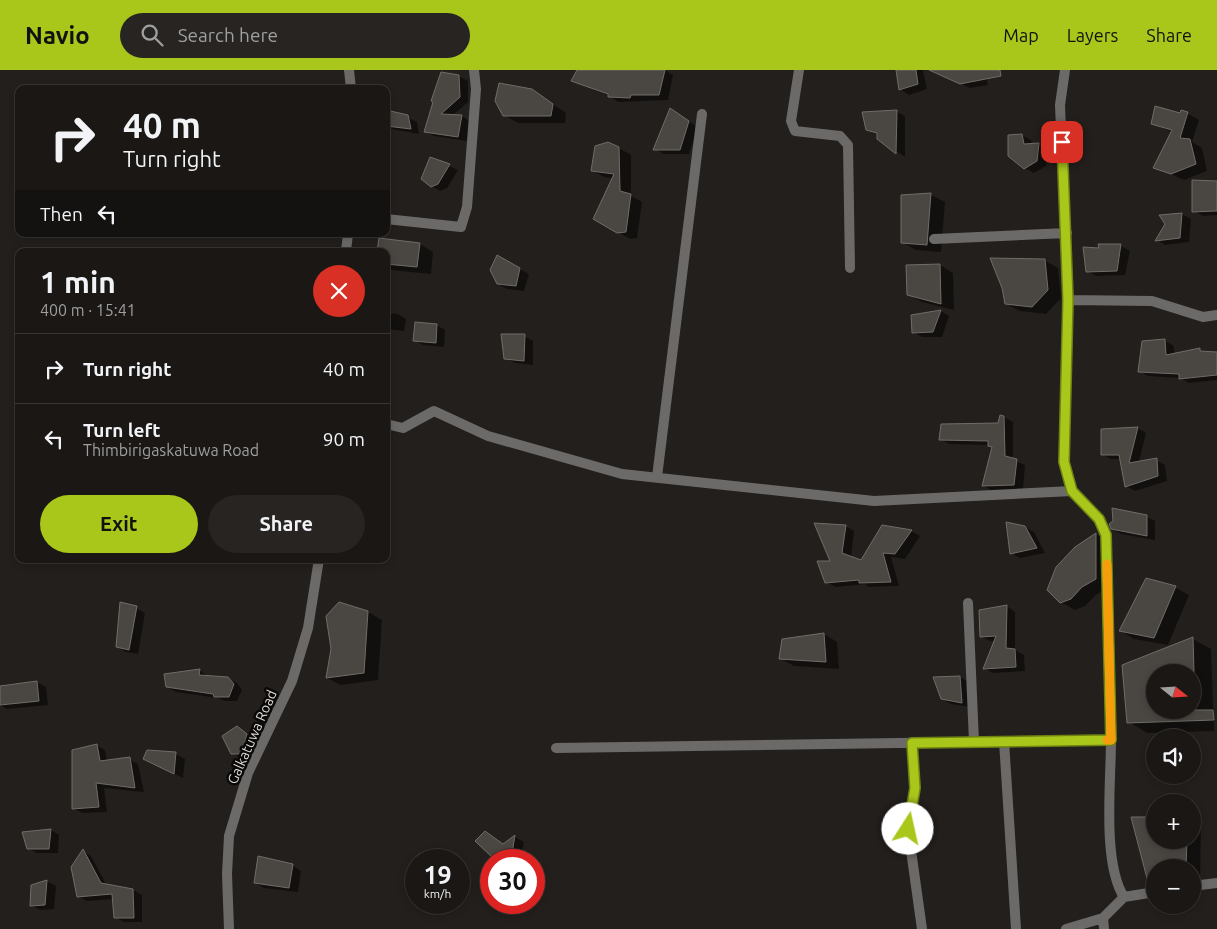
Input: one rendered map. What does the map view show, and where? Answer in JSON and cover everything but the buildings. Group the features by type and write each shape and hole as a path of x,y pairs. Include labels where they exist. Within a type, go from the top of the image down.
{"street":[{"path":"349,70 351,85"},
{"path":"390,219 461,227 467,207 476,89 474,70"},
{"path":"799,70 792,121 796,131 840,136 848,145 850,268"},
{"path":"1065,70 1060,105 1067,233 1068,300 1064,462 1072,491 1099,519 1106,535 1111,740 1110,846 1118,888 1124,897"},
{"path":"656,477 702,114"},
{"path":"934,239 1067,233"},
{"path":"1068,300 1152,301 1203,316 1217,315"},
{"path":"390,425 403,428 434,410 488,436 622,474 874,501 1072,491"},
{"name":"Galkatuwa Road","path":"229,929 227,874 229,836 248,774 292,681 308,628 318,563"},
{"path":"968,603 974,742"},
{"path":"556,748 1111,740"},
{"path":"1004,741 1016,929"},
{"path":"912,743 915,788 908,829 922,929"},
{"path":"1201,885 1217,882"},
{"path":"1066,929 1103,918 1124,897 1146,893"},
{"path":"1103,918 1104,929"}],"slow traffic":[{"path":"1107,564 1111,740 1107,740"}],"route":[{"path":"908,829 915,788 912,743 1111,740 1106,535 1099,519 1072,491 1064,462 1068,300 1067,233 1062,142"}]}
